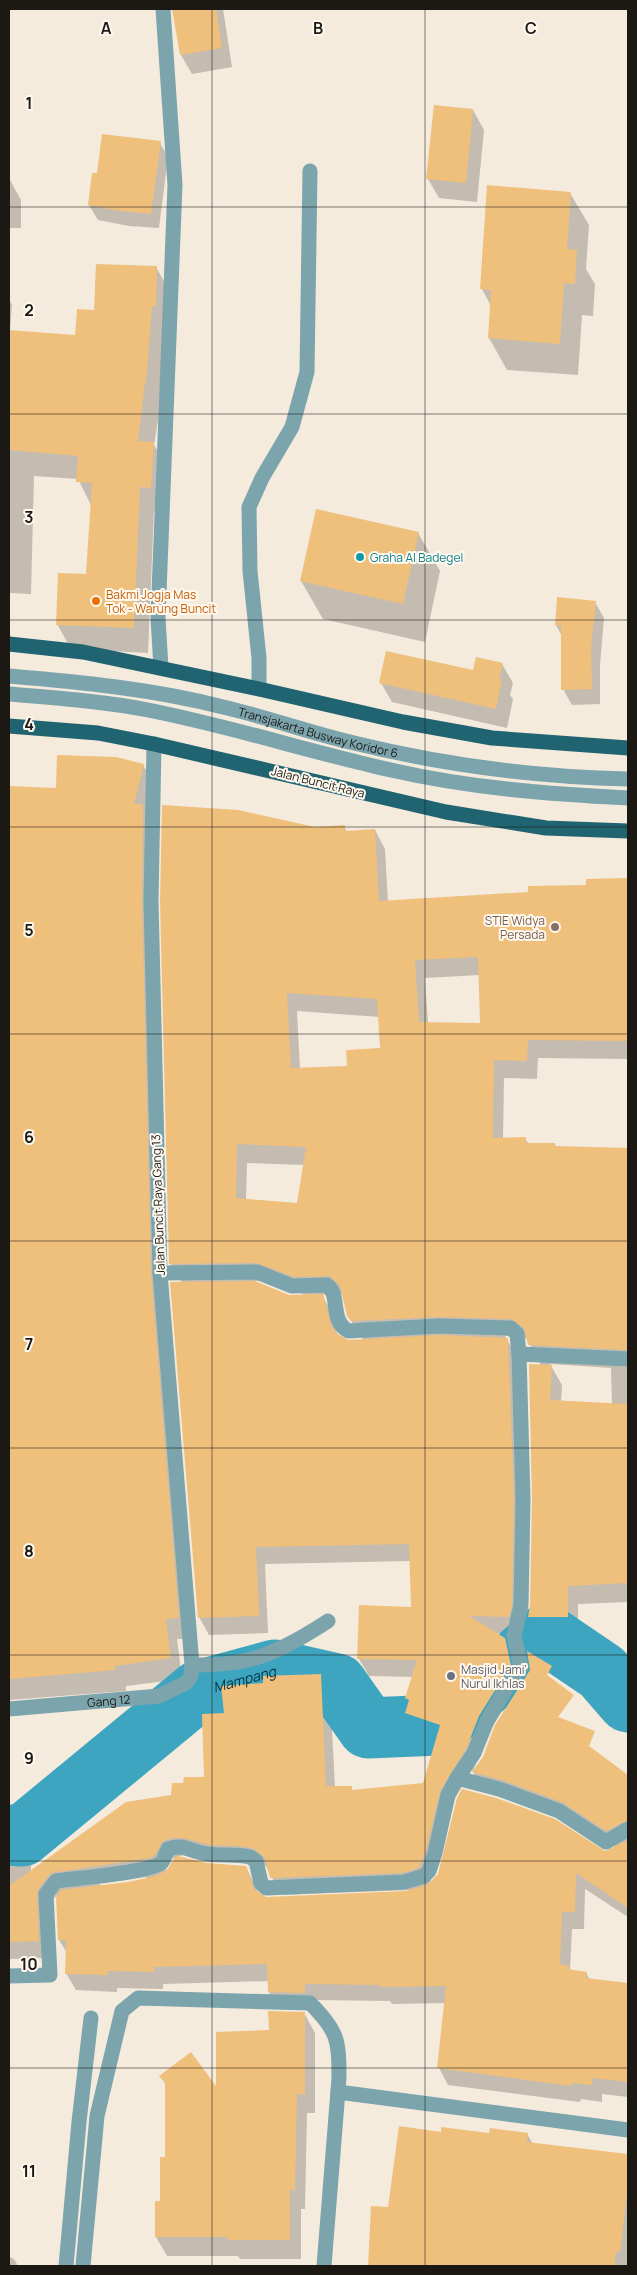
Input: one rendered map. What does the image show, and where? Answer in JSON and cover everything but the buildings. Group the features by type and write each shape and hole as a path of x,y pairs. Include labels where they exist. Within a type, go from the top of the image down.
{"main road":[{"path":"9,644 83,652 403,722 492,738 628,748"},
{"name":"Jalan Buncit Raya","path":"9,726 98,733 154,744 446,812 546,828 628,831"}],"street":[{"path":"161,668 158,618 175,186 162,9"},
{"path":"259,689 259,658 250,571 249,507 262,478 292,427 307,372 310,172"},
{"name":"Transjakarta Busway Koridor 6","path":"9,676 97,684 222,706 354,743 493,770 579,778 628,780"},
{"name":"Transjakarta Busway Koridor 6","path":"9,694 78,700 147,710 222,726 392,770 460,783 563,795 628,798"},
{"name":"Jalan Buncit Raya Gang 13","path":"154,744 151,901 160,1273 192,1665"},
{"path":"9,1976 50,1975 46,1894 56,1881 121,1873 155,1865 164,1859 168,1849 186,1847 203,1854 250,1857 256,1861 261,1883 266,1888 404,1882 424,1876 429,1871 435,1853 448,1795 474,1753 487,1721 522,1664 514,1639 521,1605 523,1510 517,1334 511,1328 439,1326 348,1331 338,1321 333,1292 327,1285 292,1286 257,1272 160,1273"},
{"path":"519,1354 628,1359"},
{"path":"192,1665 240,1662 278,1649 309,1634 328,1621"},
{"name":"Gang 12","path":"9,1709 159,1696 186,1683 191,1676 192,1665"},
{"path":"457,1778 499,1790 559,1811 606,1842 628,1828"},
{"path":"83,2266 97,2116 122,2011 138,1998 310,2003 326,2019 336,2036 339,2049 338,2092 324,2266"},
{"path":"66,2266 90,2018"},
{"path":"338,2092 628,2130"}],"waterway":[{"name":"Mampang","path":"9,1835 22,1836 198,1691 275,1670 337,1684 368,1728 439,1725 546,1634 602,1672 628,1702"}],"place":[{"name":"Graha Al Badegel","path":"360,557"},
{"name":"Bakmi Jogja Mas Tok - Warung Buncit","path":"96,601"},
{"name":"STIE Widya Persada","path":"555,927"},
{"name":"Masjid Jami' Nurul Ikhlas","path":"451,1676"}]}
